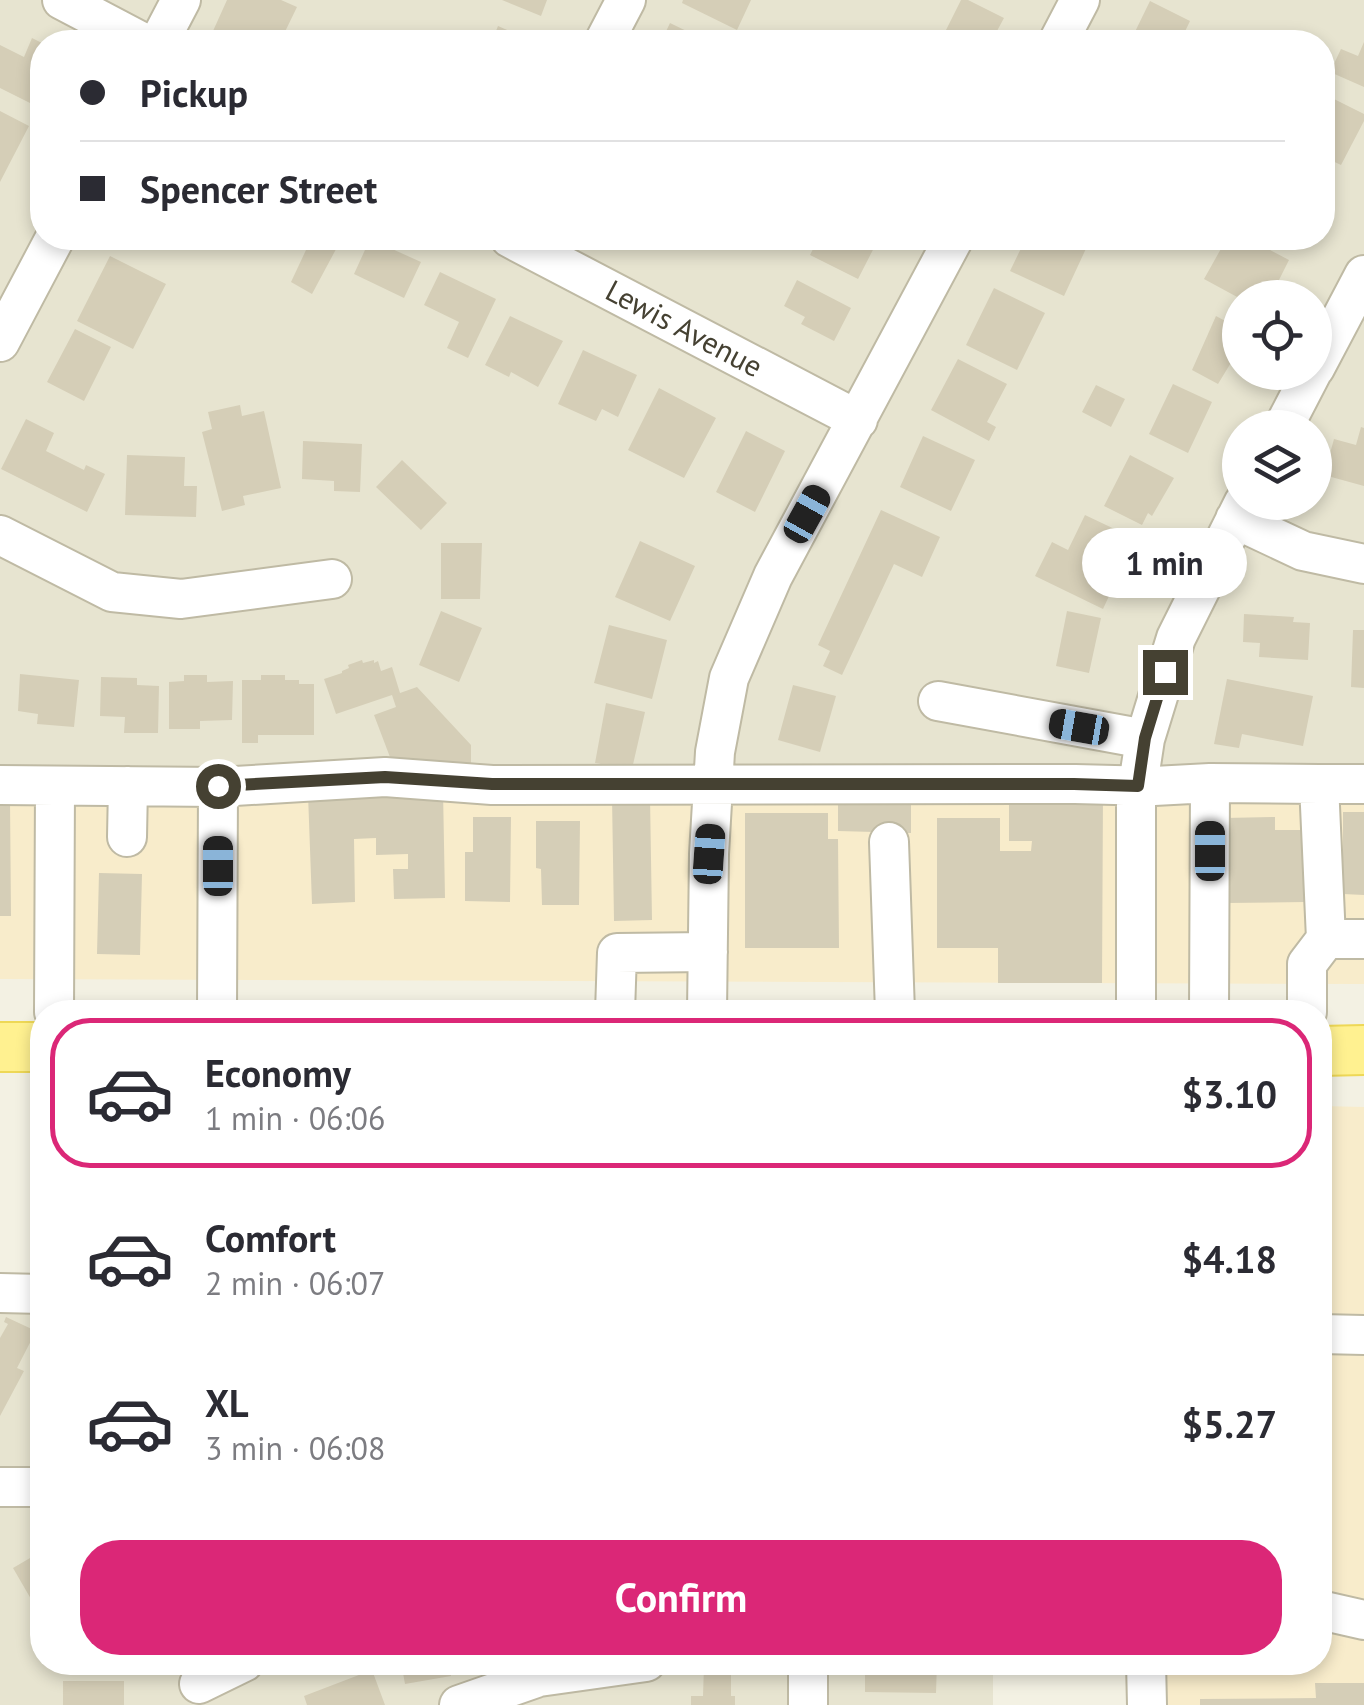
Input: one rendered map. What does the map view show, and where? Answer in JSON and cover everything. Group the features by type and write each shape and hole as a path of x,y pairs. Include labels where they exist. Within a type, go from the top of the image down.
{"main road":[{"path":"0,1047 30,1047"},
{"path":"1332,1050 1364,1050"}],"street":[{"path":"62,0 119,30"},
{"path":"165,30 181,0"},
{"path":"610,30 626,0"},
{"path":"1064,30 1080,0"},
{"path":"0,342 50,250"},
{"name":"Lewis Avenue","path":"533,250 858,420"},
{"path":"707,1000 715,752 728,678 773,576 948,250"},
{"path":"1332,336 1364,275"},
{"path":"1136,1000 1136,798 1145,738 1176,638 1235,520"},
{"path":"1253,520 1303,551 1364,564"},
{"path":"0,535 112,592 181,599 332,579"},
{"path":"938,701 1145,738"},
{"path":"0,786 218,786 385,777 492,784 1364,784"},
{"path":"1208,1000 1210,783"},
{"path":"1308,1000 1307,964 1326,939 1319,784"},
{"path":"54,1000 55,786"},
{"path":"128,786 128,838"},
{"path":"217,1000 218,786"},
{"path":"889,842 894,1000"},
{"path":"1326,939 1364,940"},
{"path":"615,1000 617,953 708,952"},
{"path":"0,1293 30,1294"},
{"path":"1332,1334 1364,1335"},
{"path":"0,1487 30,1487"},
{"path":"1332,1613 1364,1620"},
{"path":"459,1705 547,1675"},
{"path":"808,1675 808,1705"},
{"path":"1146,1675 1147,1705"}],"shaded area":[{"path":"0,0 1364,0 1364,779 0,778"},
{"path":"0,778 1364,779 1364,984 0,979"},
{"path":"1332,1106 1364,1107 1364,1705 1135,1705 1135,1675 1332,1675"},
{"path":"30,1294 30,1675 993,1675 993,1705 0,1705 0,1295"}],"building":[{"path":"227,0 281,0 297,7 286,30 213,30"},
{"path":"502,0 547,0 541,16"},
{"path":"751,0 737,30 682,3"},
{"path":"961,0 1004,18 998,30 946,30"},
{"path":"1150,1 1190,21 1186,30 1136,30"},
{"path":"1364,42 1364,87 1335,74 1341,49 1358,56"},
{"path":"30,43 30,103 0,88 0,45 24,57"},
{"path":"1335,100 1364,114 1341,165 1335,162"},
{"path":"0,111 29,126 0,182"},
{"path":"306,250 336,250 312,294 291,282"},
{"path":"365,250 394,250 421,262 404,298 354,274"},
{"path":"812,250 873,250 858,279 810,255"},
{"path":"1020,250 1085,250 1064,296 1010,271"},
{"path":"1220,250 1270,250 1289,260 1279,280 1222,280 1222,289 1204,279"},
{"path":"110,256 166,284 133,349 77,321"},
{"path":"440,272 496,299 468,358 447,348 459,322 424,305"},
{"path":"797,280 851,308 834,341 801,324 805,317 784,306"},
{"path":"994,288 1045,313 1017,370 966,345"},
{"path":"510,316 563,341 538,387 511,372 509,377 485,365"},
{"path":"1216,316 1222,319 1222,377 1218,384 1192,370"},
{"path":"75,329 111,347 84,401 47,382"},
{"path":"583,350 637,375 618,417 602,409 596,421 558,404"},
{"path":"958,359 1007,384 987,422 996,427 989,441 931,410"},
{"path":"1173,384 1212,402 1188,453 1149,434"},
{"path":"1096,385 1125,399 1111,427 1082,412"},
{"path":"659,388 716,418 684,478 628,450"},
{"path":"240,405 242,416 264,411 281,488 243,496 245,505 222,511 202,432 212,429 208,412"},
{"path":"26,419 54,433 46,451 84,470 86,465 105,474 87,512 1,469"},
{"path":"1361,427 1364,428 1364,486 1332,477 1334,439 1356,445"},
{"path":"746,431 785,451 755,512 716,492"},
{"path":"923,436 975,460 951,511 900,487"},
{"path":"303,441 362,444 360,492 334,491 334,481 302,479"},
{"path":"127,455 185,457 184,486 197,486 196,517 125,515"},
{"path":"1130,455 1174,478 1152,516 1148,513 1142,525 1104,506"},
{"path":"402,460 447,503 421,530 376,487"},
{"path":"881,510 940,537 922,577 894,564 842,675 823,666 830,651 818,645"},
{"path":"1085,515 1146,544 1127,583 1117,579 1103,609 1035,576 1052,542 1068,550"},
{"path":"640,541 695,566 670,621 615,597"},
{"path":"441,543 482,543 480,599 441,599"},
{"path":"441,611 482,628 459,682 419,665"},
{"path":"1067,611 1101,618 1089,673 1056,666"},
{"path":"1244,614 1294,617 1293,622 1310,623 1308,660 1259,657 1260,643 1243,642"},
{"path":"609,625 667,640 652,699 594,683"},
{"path":"1353,630 1364,630 1364,688 1351,687"},
{"path":"362,660 378,661 381,671 392,667 400,693 417,687 471,745 471,765 393,765 374,715 396,707 392,695 336,714 324,679"},
{"path":"20,674 79,680 74,727 37,724 38,714 18,711"},
{"path":"184,675 207,675 207,682 233,681 232,720 200,721 200,729 169,729 169,682 184,681"},
{"path":"261,675 285,675 285,680 314,684 314,735 258,735 258,743 242,743 242,680 261,680"},
{"path":"101,677 137,678 137,685 159,686 158,733 124,733 125,717 100,716"},
{"path":"1227,679 1313,696 1303,746 1242,734 1239,748 1214,744"},
{"path":"793,685 836,696 820,752 778,740"},
{"path":"606,703 645,712 632,769 595,763"},
{"path":"838,789 911,790 911,833 838,831"},
{"path":"443,790 445,898 394,899 393,869 408,869 408,854 376,855 376,838 354,839 355,902 312,904 308,794"},
{"path":"1009,793 1103,793 1102,983 998,983 998,948 937,948 937,818 1000,818 1000,851 1031,851 1032,841 1009,841"},
{"path":"612,797 650,797 652,920 614,921"},
{"path":"10,801 11,916 0,916 0,802"},
{"path":"1343,812 1364,812 1364,895 1343,894"},
{"path":"745,813 828,813 828,839 838,839 839,948 745,948"},
{"path":"473,817 511,817 510,902 465,901 465,852 473,852"},
{"path":"1275,817 1275,830 1304,830 1305,902 1227,903 1225,818"},
{"path":"536,821 580,821 579,905 542,905 541,869 536,868"},
{"path":"99,873 142,874 140,955 97,954"},
{"path":"6,1317 30,1328 30,1343 17,1368 24,1371 0,1416 0,1338 8,1324 4,1322"},
{"path":"30,1558 30,1597 13,1568"},
{"path":"359,1675 374,1675 385,1705 307,1705 304,1696"},
{"path":"403,1675 451,1675 451,1676 405,1684"},
{"path":"704,1675 731,1675 735,1705 691,1705 691,1696 703,1696"},
{"path":"865,1675 937,1675 936,1693 865,1692"},
{"path":"63,1681 124,1681 124,1705 63,1705"},
{"path":"1315,1683 1364,1683 1364,1705 1200,1705 1200,1699 1316,1698"}],"route":[{"path":"218,786 385,777 492,784 1138,786 1145,738 1165,672"}]}
